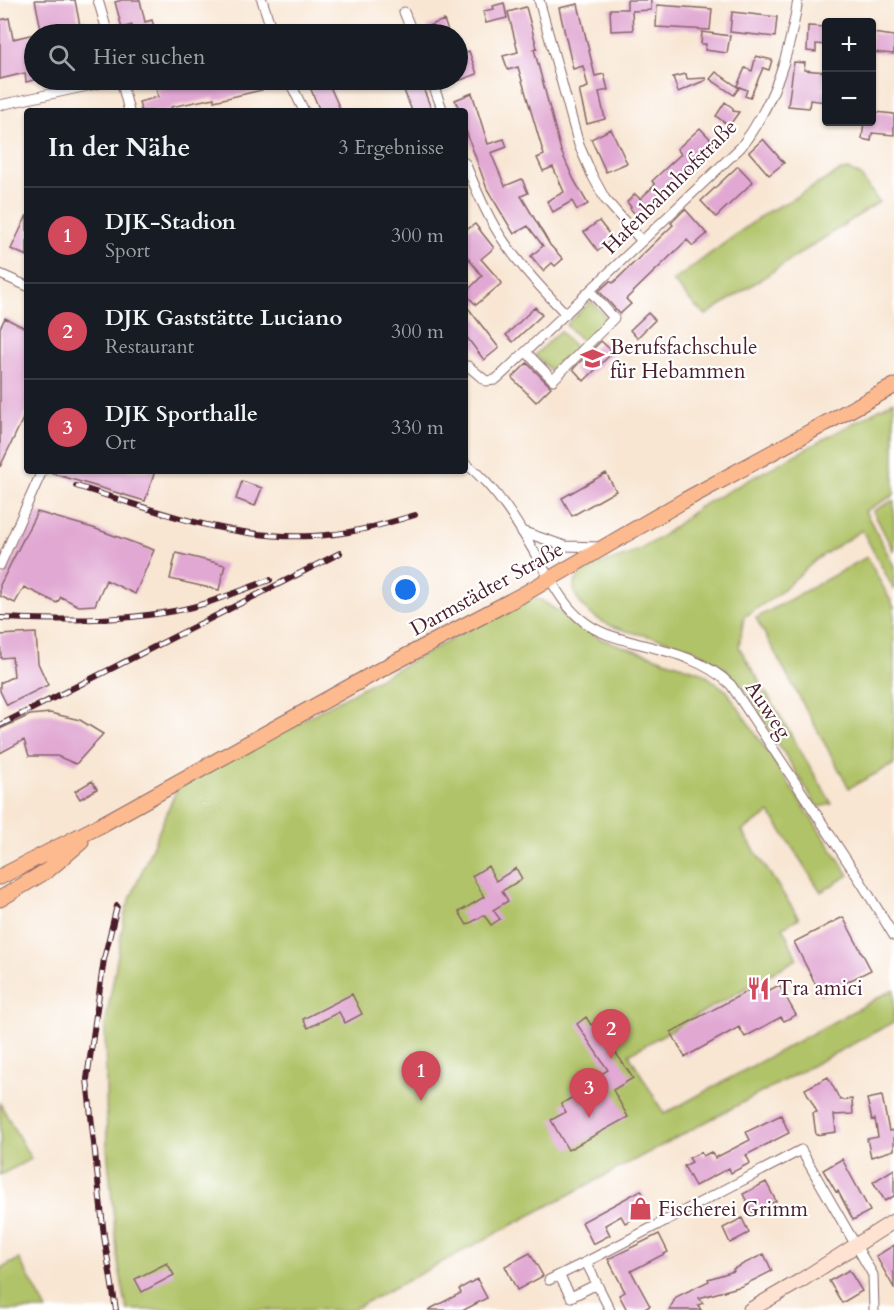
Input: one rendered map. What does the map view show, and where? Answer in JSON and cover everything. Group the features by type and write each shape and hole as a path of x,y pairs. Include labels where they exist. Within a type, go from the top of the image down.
{"main road":[{"name":"Darmstädter Straße","path":"0,878 192,776 380,670 550,579 685,500 894,386"},
{"name":"Darmstädter Straße","path":"0,898 48,870 99,826"}],"street":[{"path":"98,0 105,24"},
{"path":"262,0 270,24"},
{"path":"539,0 579,145 592,176 605,199 641,240"},
{"name":"Hafenbahnhofstraße","path":"468,366 486,381 501,375 741,147 769,104 786,59 798,0"},
{"path":"404,12 409,24"},
{"path":"0,105 69,90"},
{"path":"124,90 128,108"},
{"path":"294,90 302,108"},
{"path":"435,90 443,108"},
{"path":"468,170 483,205 503,241 523,268 566,314"},
{"path":"0,274 24,285"},
{"path":"526,352 553,380 614,318 590,291"},
{"name":"Auweg","path":"468,465 482,477 519,527 573,612 592,628 616,638 702,664 722,676 731,685 894,936"},
{"path":"0,565 41,474"},
{"path":"519,527 565,546 605,547"},
{"path":"549,1280 801,1150 873,1275 874,1310"},
{"path":"750,1310 894,1221"},
{"path":"586,1262 610,1310"},
{"path":"559,1275 571,1297 597,1284"}],"green space":[{"path":"849,170 860,175 879,202 706,315 673,281 767,212 840,171"},
{"path":"591,301 607,318 585,341 582,341 566,325"},
{"path":"560,331 576,348 554,371 551,371 535,355"},
{"path":"894,401 894,495 865,511 894,566 894,590 862,530 817,559 777,595 744,617 739,647 832,804 819,807 749,696 726,670 710,658 692,649 603,622 580,603 574,585 579,577 590,568 643,548 672,529 699,507"},
{"path":"894,500 894,552 873,511"},
{"path":"867,557 894,607 894,764 849,788 756,618"},
{"path":"526,599 541,600 601,639 701,672 727,691 849,875 821,892 770,813 742,831 799,918 783,927 797,959 629,1054 664,1114 894,989 894,1022 352,1310 127,1310 118,1262 107,1148 105,1026 126,909 175,793 182,785"},
{"path":"0,1103 31,1159 0,1175"},
{"path":"19,1259 47,1310 0,1310 0,1269"}],"building":[{"path":"35,0 75,0 80,24 40,24"},
{"path":"140,0 145,22 152,20 153,24 121,24 115,2"},
{"path":"627,0 651,0 651,10 632,11 633,30 611,31 610,9 627,9"},
{"path":"504,3 507,18 486,23 483,11 494,9 493,6"},
{"path":"578,4 595,76 604,74 608,90 599,92 605,119 587,124 579,90 588,87 583,66 573,69 559,8"},
{"path":"657,5 712,9 710,30 656,27"},
{"path":"526,7 537,48 534,49 561,151 588,204 577,210 572,201 553,212 547,201 564,192 553,167 543,171 537,158 544,155 518,67 508,70 503,56 518,52 508,12"},
{"path":"732,12 777,17 775,37 730,32"},
{"path":"9,18 13,39 24,36 24,73 0,79 0,20"},
{"path":"444,20 445,24 433,24"},
{"path":"808,26 822,27 822,45 816,44 816,52 807,51"},
{"path":"702,32 730,36 727,53 705,50 706,44 701,44"},
{"path":"876,34 894,36 894,54 876,52"},
{"path":"468,51 477,74 468,77"},
{"path":"756,56 772,60 769,70 763,68 750,98 745,96 747,90 737,86 745,68 752,71"},
{"path":"794,62 805,63 804,70 822,72 822,102 810,100 809,108 788,106"},
{"path":"716,72 739,88 734,95 710,79"},
{"path":"686,74 687,79 706,78 706,80 678,92 673,77"},
{"path":"156,90 262,90 171,108 140,108 139,102 158,97"},
{"path":"311,90 332,90 340,108 319,108"},
{"path":"404,90 424,90 431,108 411,108"},
{"path":"472,93 488,144 504,139 507,147 491,153 505,186 522,179 528,193 521,196 550,245 563,259 555,266 552,263 543,271 531,256 543,246 528,226 514,234 487,189 468,136 468,108 459,108 455,100"},
{"path":"725,102 733,108 733,111 739,112 729,126 716,116"},
{"path":"876,112 894,114 894,135 872,133 871,141 862,139 864,126 876,126"},
{"path":"700,128 715,144 688,169 690,172 638,218 627,202 635,194 640,199 655,185 652,181 681,154 677,149"},
{"path":"611,129 627,163 606,172 591,139"},
{"path":"763,139 784,163 769,175 749,152"},
{"path":"738,166 753,182 716,217 701,201"},
{"path":"685,209 707,234 693,246 687,240 626,299 631,304 620,314 599,291 610,281 613,283 673,225 671,223"},
{"path":"24,221 24,255 11,249"},
{"path":"599,221 613,239 598,251 584,232"},
{"path":"475,224 494,248 481,259 502,283 476,305 468,296 468,290 482,276 468,258 468,229"},
{"path":"535,307 542,315 513,342 506,335"},
{"path":"468,308 499,348 484,360 468,339"},
{"path":"648,313 655,320 637,338 630,330"},
{"path":"5,318 24,328 24,416 0,467 0,328"},
{"name":"Berufsfachschule für Hebammen","path":"601,341 613,352 584,381 573,369"},
{"path":"527,363 551,387 536,402 512,378"},
{"path":"606,473 616,491 572,516 562,498"},
{"path":"54,474 154,474 145,501"},
{"path":"242,481 262,488 255,506 236,499"},
{"path":"37,512 93,528 154,550 135,594 106,580 95,605 79,606 61,597 57,603 24,587 15,603 0,596 0,585"},
{"path":"176,553 225,565 219,590 170,579"},
{"path":"36,633 38,663 48,685 7,705 0,691 0,683 14,676 12,657 1,658 0,635"},
{"path":"50,713 80,720 103,734 76,764 57,756 29,756 24,740 0,753 0,729 30,715"},
{"path":"92,781 97,789 80,799 75,791"},
{"path":"488,866 496,881 516,868 522,879 502,891 508,901 493,910 500,919 491,925 484,915 467,925 459,912 484,897 472,876"},
{"path":"843,917 871,970 821,995 794,942"},
{"path":"765,982 770,990 779,985 796,1015 784,1021 781,1017 745,1037 739,1027 685,1057 671,1032"},
{"path":"352,994 362,1014 345,1023 339,1012 308,1028 303,1019"},
{"path":"586,1017 591,1025 595,1022 633,1078 613,1090 628,1117 568,1150 551,1120 566,1112 561,1104 573,1097 571,1092 608,1070 577,1024"},
{"path":"828,1077 840,1100 852,1099 853,1114 834,1115 836,1132 816,1135 813,1113 817,1112 805,1089"},
{"path":"882,1096 889,1131 894,1130 894,1150 871,1157 867,1139 878,1137 875,1119 872,1120 867,1099"},
{"path":"781,1115 789,1133 746,1155 750,1163 731,1173 729,1168 695,1186 684,1166 692,1162 689,1158 701,1152 703,1156 711,1152 715,1158 750,1140 746,1132"},
{"path":"842,1159 870,1211 853,1220 838,1191 836,1192 823,1170"},
{"path":"894,1169 894,1196 885,1201 873,1182"},
{"path":"766,1182 776,1201 753,1213 743,1194"},
{"path":"641,1190 651,1209 625,1223 621,1216 605,1225 610,1235 593,1244 582,1222"},
{"path":"742,1218 749,1233 730,1243 723,1228"},
{"path":"659,1234 668,1252 631,1271 650,1306 643,1310 627,1310 619,1295 625,1292 608,1259"},
{"path":"894,1245 894,1288 876,1256"},
{"path":"530,1253 543,1276 517,1290 505,1266"},
{"path":"764,1254 772,1271 742,1286 699,1298 703,1303 698,1305 701,1310 669,1310 676,1297 709,1281 708,1279 734,1271 733,1269"},
{"path":"167,1263 174,1275 142,1292 135,1279"},
{"path":"849,1270 862,1291 842,1303 829,1281"},
{"path":"477,1279 487,1298 464,1310 428,1310 461,1293 459,1289"}],"railway":[{"path":"76,486 192,522 281,536 351,532 415,515"},
{"path":"0,725 340,553"},
{"path":"0,618 87,619 153,615 199,605 270,580"},
{"path":"116,1310 104,1236 87,1079 104,959 117,906"}],"place":[{"name":"Berufsfachschule für Hebammen","path":"592,359"},
{"name":"Tra amici","path":"759,988"},
{"name":"DJK Gaststätte Luciano","path":"611,1059"},
{"name":"DJK-Stadion","path":"421,1101"},
{"name":"DJK Sporthalle","path":"589,1118"},
{"name":"Fischerei Grimm","path":"640,1209"}]}
